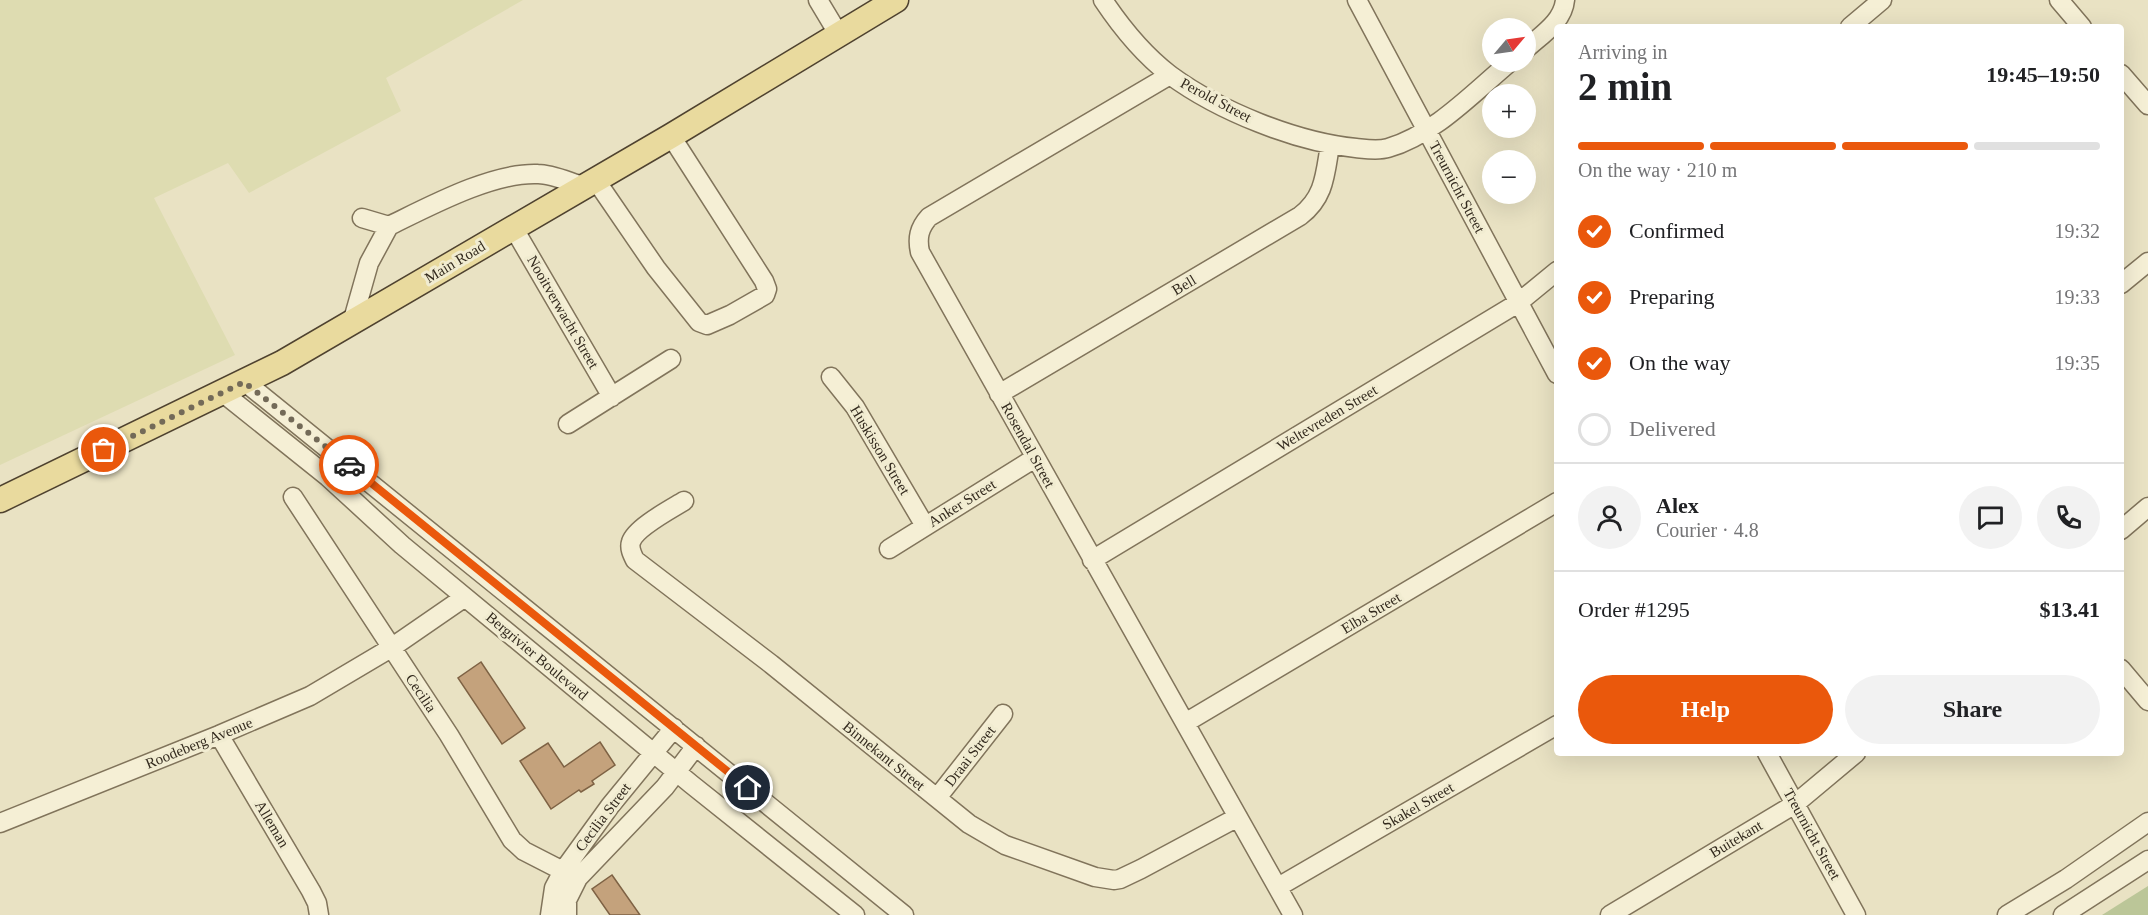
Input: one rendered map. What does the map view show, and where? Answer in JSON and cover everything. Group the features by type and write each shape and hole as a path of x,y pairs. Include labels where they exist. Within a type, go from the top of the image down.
{"main road":[{"name":"Main Road","path":"0,500 223,393 352,323 896,0"}],"street":[{"path":"818,0 839,35"},
{"name":"Perold Street","path":"1103,0 1140,47 1170,75 1248,119 1330,146 1367,150 1386,149 1427,131 1498,72"},
{"name":"Treurnicht Street","path":"1357,0 1554,369"},
{"path":"1536,39 1562,13 1565,0"},
{"path":"1854,24 1882,0"},
{"path":"2059,0 2079,24"},
{"name":"Rosendal Street","path":"1170,75 929,217 923,224 918,241 920,252 999,394 1293,915"},
{"path":"2124,77 2148,105"},
{"path":"352,323 369,263 389,226 457,195 513,174 541,174 589,183 699,322 707,325 765,295 767,289 764,281 671,135"},
{"name":"Bell","path":"999,394 1300,216 1317,199 1325,177 1330,146"},
{"path":"362,218 389,226"},
{"name":"Nooitverwacht Street","path":"513,228 612,396"},
{"path":"2124,282 2148,262"},
{"name":"Weltevreden Street","path":"1092,560 1518,303 1554,273"},
{"path":"568,424 671,359"},
{"name":"Huskisson Street","path":"831,377 855,407 925,526"},
{"name":"Bergrivier Boulevard","path":"244,382 904,915"},
{"name":"Bergrivier Boulevard","path":"223,393 328,477 402,544 676,772 855,915"},
{"name":"Anker Street","path":"889,549 1035,458"},
{"name":"Cecilia","path":"293,497 449,735 514,844 563,871"},
{"name":"Binnekant Street","path":"684,501 634,536 630,547 635,560 771,664 969,824 1005,845 1105,879 1120,879 1238,817"},
{"name":"Elba Street","path":"1185,723 1554,504"},
{"path":"2124,527 2148,507"},
{"name":"Roodeberg Avenue","path":"0,823 310,696 391,648 465,597"},
{"path":"2124,673 2148,701"},
{"name":"Draai Street","path":"937,798 1003,714"},
{"name":"Skakel Street","path":"1278,887 1554,727"},
{"name":"Cecilia Street","path":"550,915 554,888 563,871 610,806 674,728"},
{"name":"Alleman","path":"219,735 312,891 320,915"},
{"name":"Cecilia Street","path":"567,915 567,900 578,878 645,809 696,746"},
{"name":"Treurnicht Street","path":"1769,756 1856,915"},
{"name":"Buitekant","path":"1610,915 1795,804 1852,756"},
{"path":"2007,915 2066,879 2148,822"},
{"path":"2063,915 2148,860"}],"shaded area":[{"path":"0,0 523,0 386,78 401,111 249,193 228,163 154,198 235,355 0,465"}],"green space":[{"path":"2148,886 2148,915 2102,915"}],"building":[{"path":"481,662 525,728 502,744 458,678"},
{"path":"600,742 615,765 592,781 594,784 581,792 579,790 551,809 520,761 548,743 564,767"},
{"path":"612,875 640,915 610,915 592,889"}],"way so far":[{"path":"104,450 244,382 349,465"}],"route":[{"path":"349,465 748,788"}]}
